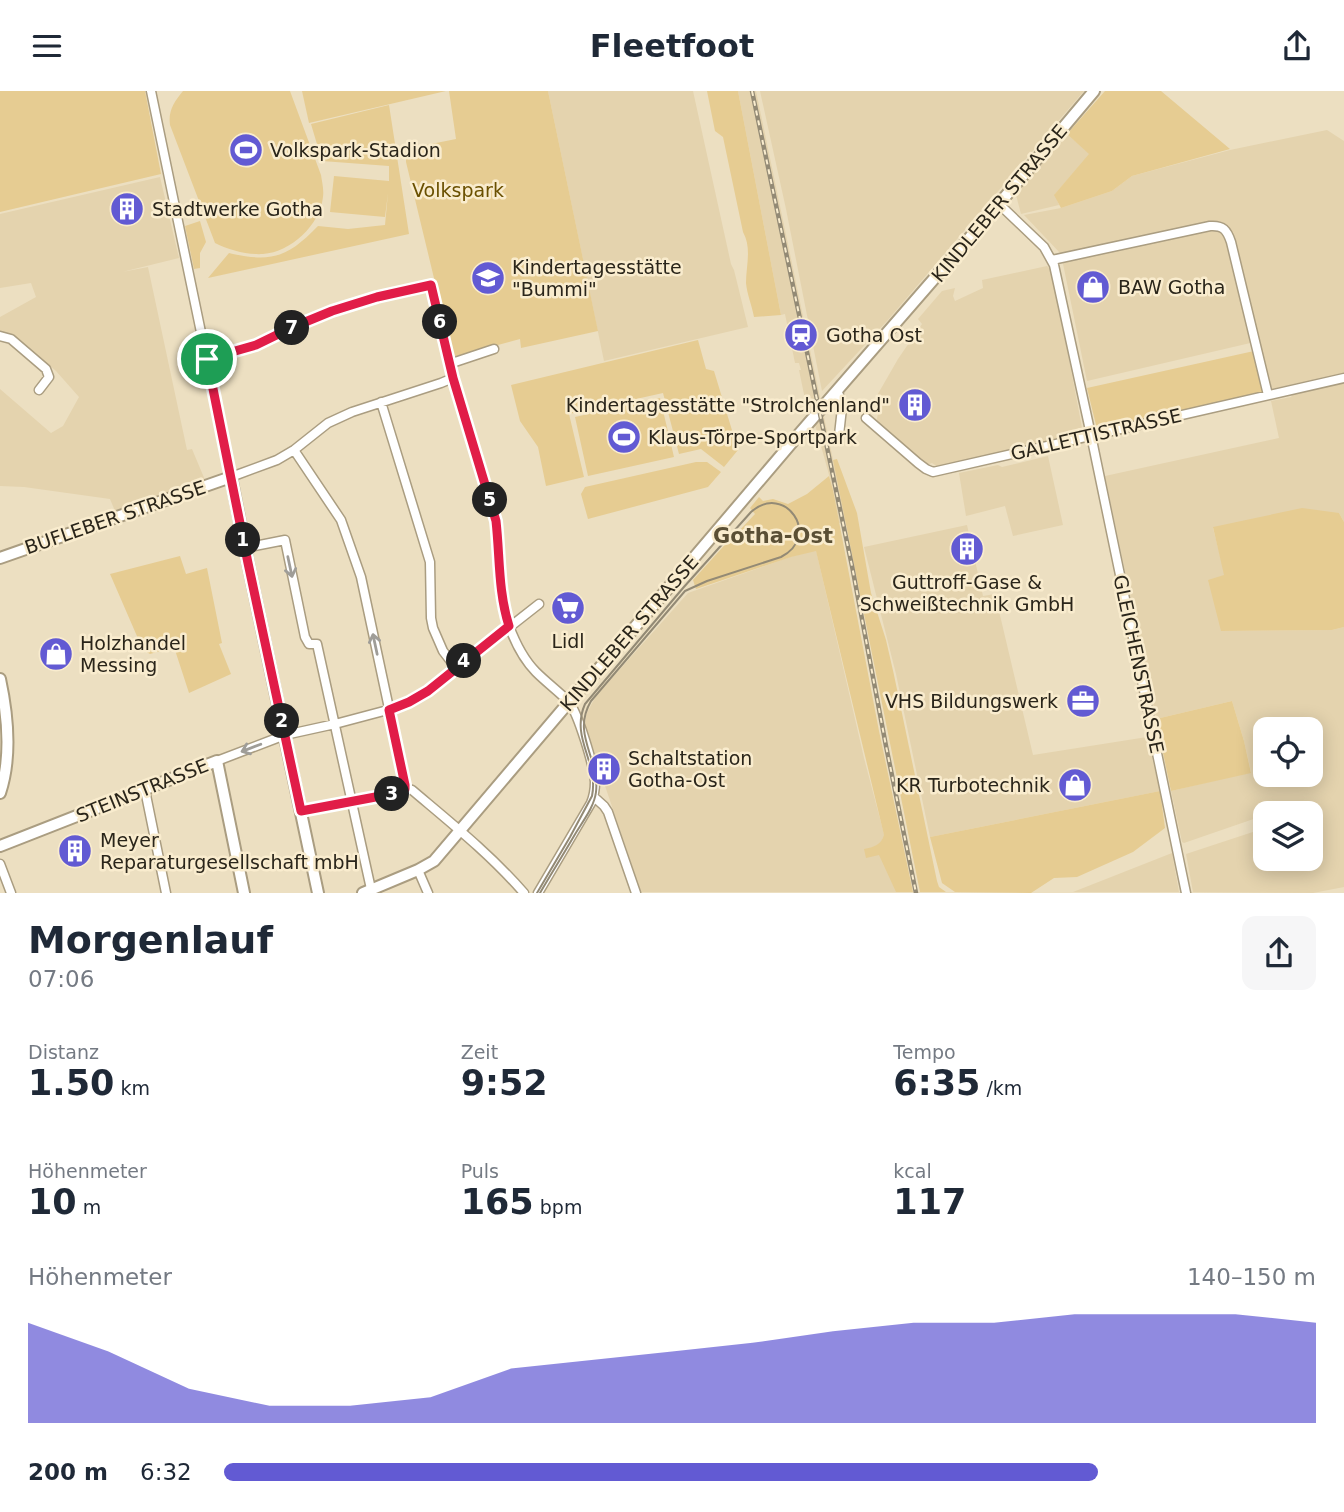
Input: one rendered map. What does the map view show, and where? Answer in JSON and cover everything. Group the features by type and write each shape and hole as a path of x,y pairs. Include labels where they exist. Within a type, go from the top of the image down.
{"main road":[{"name":"KINDLEBER STRASSE","path":"367,891 434,861 1094,91"},
{"path":"231,477 318,893"},
{"name":"BUFLEBER STRASSE","path":"0,558 231,477"},
{"path":"0,679 8,754 0,793"},
{"path":"217,761 244,893"},
{"name":"STEINSTRASSE","path":"0,846 217,761"}],"street":[{"path":"150,91 231,477 277,460 328,423 352,412 453,378"},
{"path":"999,204 1044,247 1052,260 1210,226 1222,227 1231,242 1268,395"},
{"name":"GLEICHENSTRASSE","path":"1052,260 1186,893"},
{"path":"207,359 256,345 332,311 377,297 431,285 449,364 496,521 500,590 509,626 521,653 534,670 569,702 594,771 594,797 538,893"},
{"path":"0,336 12,339 46,369 49,377 38,390"},
{"path":"449,364 494,349"},
{"name":"GALLETTISTRASSE","path":"866,418 918,463 933,472 1344,378"},
{"path":"839,395 842,408 839,435"},
{"path":"381,402 430,562 433,628 443,651 456,668"},
{"path":"294,450 343,526 360,577 405,789"},
{"path":"245,548 285,540 305,637 309,644 317,644 353,802 367,891"},
{"name":"STEINSTRASSE","path":"217,761 285,735 389,710 409,702 428,691 539,604"},
{"path":"301,811 402,792 405,789 412,790 489,856 524,893"},
{"path":"145,790 166,893"},
{"path":"594,797 608,812 636,893"},
{"path":"0,864 11,893"},
{"path":"418,870 428,893"}],"shaded area":[{"path":"548,91 693,91 731,264 748,327 604,361"},
{"name":"Gotha Ost","path":"738,91 756,91 846,522 839,523 833,489 811,410 806,404 801,370 799,363 795,363 785,314 781,315"},
{"path":"760,91 1084,91 887,321 822,391"},
{"path":"1327,130 1344,141 1344,373 1272,389 1259,341 1087,381 1061,254 1024,215 1061,208 1112,191 1132,176 1230,150"},
{"path":"1067,134 1090,154 1055,194 1059,205 1021,214 1016,195 1038,169 1041,169 1040,166"},
{"path":"160,177 179,258 122,272 148,267 187,450 192,449 205,480 115,511 110,499 0,486 0,389 51,433 63,426 79,397 56,371 19,339 0,331 0,317 36,297 31,283 0,288 0,214"},
{"path":"1047,266 1051,270 1083,433 959,463 938,467 932,463 926,465 876,423 878,414 875,410 878,402 875,399 922,324 918,319 942,291 955,288 955,301 983,288 982,280"},
{"path":"1344,381 1344,522 1339,513 1213,528 1225,575 1221,631 1332,630 1344,627 1344,887 1313,893 1193,892 1186,854 1253,832 1253,871 1323,871 1323,801 1253,801 1253,819 1182,842 1171,791 1251,772 1232,701 1156,719 1105,476 1279,438 1271,401 1291,397 1295,392"},
{"path":"1048,456 1063,525 1013,536 1005,506 966,516 959,473 998,465 1002,467"},
{"path":"967,525 983,596 995,594 1033,755 1147,737 1160,791 930,837 896,674 864,547"},
{"path":"816,550 864,758 901,892 641,892 602,777 616,772 611,755 597,759 585,725 591,705 596,696 688,593"},
{"path":"1172,853 1179,892 1073,892"}],"green space":[{"path":"0,91 145,91 161,174 0,212"},
{"name":"Volkspark-Stadion","path":"183,91 290,91 321,175 323,191 321,207 316,217 310,227 293,242 284,248 263,254 238,251 215,243 170,125 172,107"},
{"path":"302,91 446,91 309,123"},
{"name":"Volkspark","path":"449,91 548,91 598,331 521,348 520,339 453,357 406,162 406,154 411,148 456,139"},
{"path":"707,91 738,91 781,315 754,317 746,283 746,238 723,137 715,131"},
{"path":"1105,91 1161,91 1230,149 1132,176 1112,191 1061,208 1054,195 1089,154 1067,134"},
{"path":"389,105 409,234 208,278 229,253 257,257 278,255 297,245 318,226 348,229 385,225 388,193 385,217 330,212 334,176 389,181 389,166 322,161 311,124"},
{"path":"200,221 206,242 200,253 200,268 194,269 185,226"},
{"path":"698,340 706,369 714,371 738,450 724,467 701,449 679,454 663,393 569,414 584,477 546,486 538,447 520,421 511,385"},
{"path":"1254,351 1263,392 1097,429 1087,388"},
{"name":"Klaus-Törpe-Sportpark","path":"660,398 674,457 588,476 575,417"},
{"path":"837,459 857,513 871,593 886,640 937,881 939,887 946,892 920,892 833,460"},
{"path":"696,462 707,462 721,472 708,487 588,519 581,494 585,487"},
{"path":"829,476 913,892 896,892 879,855 866,858 864,849 877,845 884,835 816,551 696,589 693,580 731,538 738,543 744,536 739,531 755,514 750,508 759,497 763,501 773,499 788,504 807,494"},
{"path":"1302,508 1339,513 1344,522 1344,627 1332,630 1221,631 1208,580 1224,575 1213,527"},
{"path":"180,556 186,574 207,568 222,643 219,644 231,674 189,693 174,647 150,654 143,650 110,574"},
{"path":"1232,701 1251,773 1171,791 1156,719"},
{"path":"1160,791 1165,828 1133,852 1077,877 1054,878 1031,893 955,892 942,883 930,837"}],"tram line":[{"path":"537,893 592,796 592,772 581,728 585,704 751,512 764,504 776,503 786,508 794,515 798,526 798,537 793,548 781,557 685,591 591,701 584,725 596,780 595,798 540,893"}],"railway":[{"path":"752,91 852,566 916,893"}],"place":[{"name":"Volkspark-Stadion","path":"246,150"},
{"name":"Stadtwerke Gotha","path":"127,209"},
{"name":"Kindertagesstätte \"Bummi\"","path":"488,278"},
{"name":"BAW Gotha","path":"1093,287"},
{"name":"Gotha Ost","path":"801,335"},
{"name":"Kindertagesstätte \"Strolchenland\"","path":"915,405"},
{"name":"Klaus-Törpe-Sportpark","path":"624,437"},
{"name":"Guttroff-Gase & Schweißtechnik GmbH","path":"967,549"},
{"name":"Lidl","path":"568,608"},
{"name":"Holzhandel Messing","path":"56,654"},
{"name":"VHS Bildungswerk","path":"1083,701"},
{"name":"Schaltstation Gotha-Ost","path":"604,769"},
{"name":"KR Turbotechnik","path":"1075,785"},
{"name":"Meyer Reparaturgesellschaft mbH","path":"75,851"}],"district":[{"name":"Gotha-Ost","path":"773,536"}],"route":[{"path":"431,285 453,378 496,521 500,590 509,626 428,691 389,710 405,785 402,792 301,811 207,359 256,345 332,311 377,297 431,285"}]}
